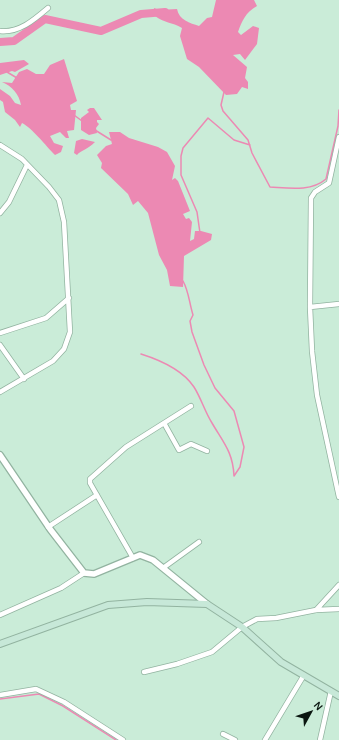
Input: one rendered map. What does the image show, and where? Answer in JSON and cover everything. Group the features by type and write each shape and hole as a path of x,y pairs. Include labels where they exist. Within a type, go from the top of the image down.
{"main road":[{"path":"0,644 108,605 147,602 207,604 242,627 281,662 339,696"}],"street":[{"path":"0,31 6,32 26,26 48,8"},
{"path":"339,137 329,183 315,192 311,198 310,307 317,395 339,498"},
{"path":"0,145 27,165 49,187 59,200 62,210 69,298 70,332 64,350 47,366 0,392"},
{"path":"0,213 9,202 27,165"},
{"path":"0,333 46,318 69,298"},
{"path":"310,307 339,304"},
{"path":"0,345 24,379"},
{"path":"133,558 89,481 92,475 126,448 192,406"},
{"path":"164,423 179,450 191,444 208,451"},
{"path":"1,459 48,526 84,573"},
{"path":"48,526 97,495"},
{"path":"163,568 199,542"},
{"path":"0,615 62,588 84,573 94,574 140,555 153,560 207,604"},
{"path":"316,610 339,585"},
{"path":"144,672 204,655 218,648 242,627 257,619 276,618 316,610 339,609"},
{"path":"265,740 304,675"},
{"path":"0,695 36,689 64,702 123,740"},
{"path":"320,740 331,691"},
{"path":"223,734 235,740"}],"shaded area":[{"path":"216,0 254,0 257,6 245,17 238,32 241,35 253,26 259,28 257,44 245,60 240,54 233,55 247,67 245,78 248,82 248,89 242,87 237,94 226,95 199,67 187,59 180,36 182,28 155,16 154,8 159,10 177,9 182,18 199,26 207,18 212,17"},
{"path":"64,59 77,101 70,105 71,110 76,110 74,130 67,131 69,138 66,138 60,132 50,136 54,143 63,146 61,152 55,155 26,125 22,123 20,127 15,120 5,112 3,102 0,100 0,89 10,96 15,103 21,105 19,97 9,86 2,82 12,83 19,72 27,69 36,74 44,74 50,65"},
{"path":"24,60 29,64 15,72 12,71 0,75 0,63"},
{"path":"94,108 102,120 97,120 99,124 96,128 97,133 89,135 81,130 81,118 89,112 87,110"},
{"path":"109,132 120,132 129,138 158,147 167,152 175,166 172,180 175,178 178,181 190,211 183,214 186,219 189,218 192,222 190,241 194,239 195,231 212,234 211,240 184,256 183,287 170,286 167,270 159,255 148,213 138,201 133,205 128,194 101,168 102,163 97,155 106,146 112,144"},
{"path":"82,139 95,142 77,155 74,153 76,141"}],"waterway":[{"path":"0,42 14,41 45,19 101,31 141,14 165,12"},
{"path":"7,72 17,78"},
{"path":"224,92 221,105 223,111 248,140 252,153 270,187 306,188 326,179 338,126 339,110"},
{"path":"74,115 82,121"},
{"path":"200,233 197,212 181,175 181,156 183,148 208,118 234,140 250,145"},
{"path":"95,130 111,140"},
{"path":"141,354 163,362 177,370 194,387 230,454 234,476 240,467 244,447 234,411 215,388 204,365 192,332 190,321 193,315 188,293 183,281"},
{"path":"0,699 39,694 63,706 116,740"}]}
